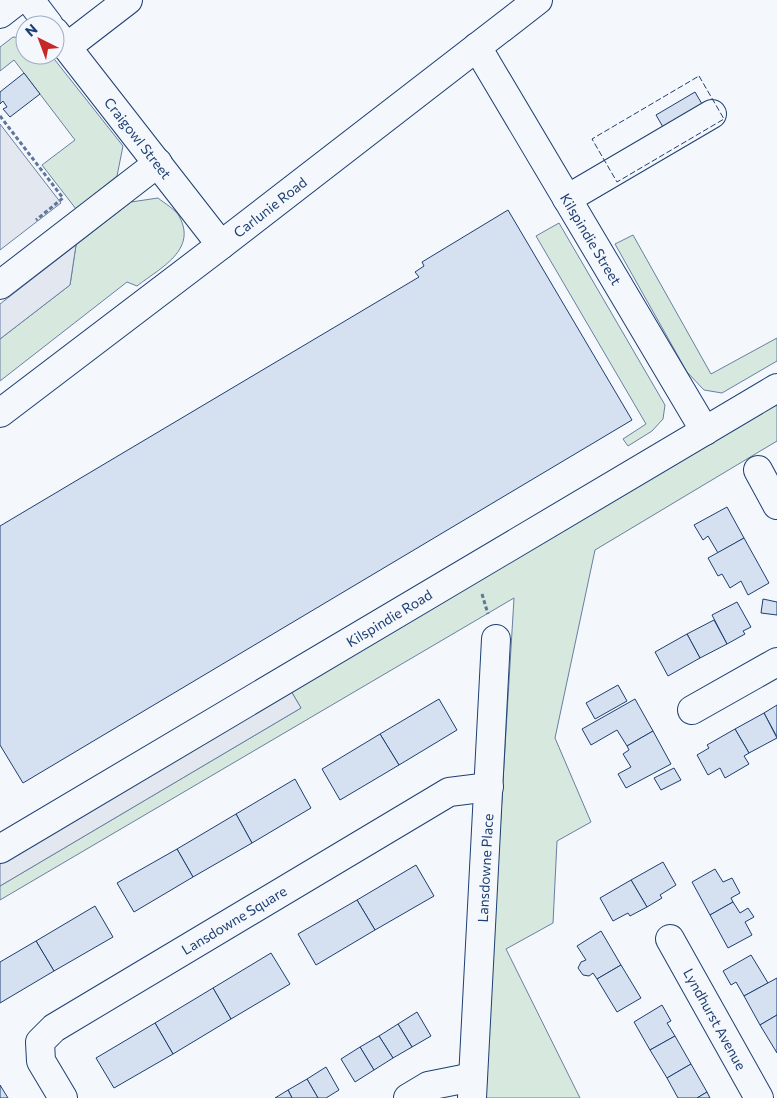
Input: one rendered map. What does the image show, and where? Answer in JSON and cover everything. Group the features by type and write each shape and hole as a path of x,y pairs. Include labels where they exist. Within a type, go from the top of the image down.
{"street":[{"path":"0,14 18,0"},
{"path":"30,0 42,15"},
{"path":"65,37 128,0"},
{"name":"Carlunie Road","path":"0,413 538,0"},
{"name":"Craigowl Street","path":"65,44 221,245"},
{"name":"Kilspindie Street","path":"477,47 705,431"},
{"path":"567,199 712,114"},
{"path":"0,285 158,163"},
{"name":"Kilspindie Road","path":"0,849 777,388"},
{"path":"758,470 777,505"},
{"name":"Lansdowne Place","path":"473,1087 496,639"},
{"path":"692,710 777,662"},
{"name":"Lansdowne Square","path":"63,1098 41,1061 40,1042 54,1028 449,792 489,787"},
{"name":"Lyndhurst Avenue","path":"670,939 759,1098"},
{"path":"408,1098 428,1086 473,1087"}],"path":[{"path":"0,116 62,198 36,220"},
{"path":"474,568 496,639"}],"shaded area":[{"path":"15,37 15,61 14,60 0,71 0,47"},
{"path":"18,65 59,65 123,146 117,176 76,209 42,165 75,140"},
{"path":"0,124 61,203 0,250"},
{"path":"158,198 177,213 184,228 184,239 174,257 137,286 127,282 0,381 0,339 70,285 76,245 131,202"},
{"path":"559,223 665,405 663,419 652,431 628,446 623,439 646,424 536,236"},
{"path":"633,235 711,374 777,338 777,361 722,393 704,390 687,372 615,244"},
{"path":"76,245 70,285 0,339 0,304"},
{"path":"777,402 777,441 595,550 555,738 591,822 557,841 553,923 506,949 580,1098 484,1098 514,598 0,900 0,886 301,708 291,691"},
{"path":"291,691 301,708 0,886 0,864"}],"building":[{"path":"24,73 40,94 10,117 3,109 7,107 3,101 0,104 0,92"},
{"path":"695,92 702,104 663,127 656,115"},
{"path":"508,210 632,420 23,783 0,745 0,526 419,277 415,272 424,266 422,262"},
{"path":"727,507 744,538 718,553 708,536 703,540 694,525"},
{"path":"744,538 769,583 748,595 741,581 730,588 722,574 718,576 708,558"},
{"path":"763,599 777,602 777,615 761,613"},
{"path":"737,602 751,627 743,631 745,634 727,644 712,615"},
{"path":"714,620 727,644 700,658 687,634"},
{"path":"687,634 700,658 668,676 655,652"},
{"path":"618,685 627,701 595,719 586,703"},
{"path":"439,699 457,730 399,765 380,734"},
{"path":"635,699 653,731 627,746 617,730 591,745 582,729"},
{"path":"777,705 777,737 764,713"},
{"path":"764,713 777,738 749,753 735,729"},
{"path":"735,729 749,753 744,756 749,764 725,778 720,768 708,775 697,755 709,748 707,745"},
{"path":"653,731 671,764 626,788 618,774 631,767 623,754 629,750 627,746"},
{"path":"380,734 399,765 340,800 322,769"},
{"path":"674,768 681,780 661,790 654,778"},
{"path":"295,779 311,808 252,843 236,814"},
{"path":"236,814 252,843 193,877 177,849"},
{"path":"177,849 193,877 134,912 117,883"},
{"path":"663,862 676,885 660,895 662,898 647,907 631,880"},
{"path":"416,865 434,896 375,930 357,900"},
{"path":"715,869 723,882 732,878 740,893 731,898 733,902 710,915 692,882"},
{"path":"631,880 647,907 630,916 628,913 613,921 600,898"},
{"path":"357,900 375,930 316,965 298,934"},
{"path":"733,902 740,913 748,908 754,917 745,922 752,935 728,948 710,915"},
{"path":"95,906 113,937 54,971 36,941"},
{"path":"601,931 621,965 597,979 593,973 589,976 583,975 578,968 581,962 586,960 577,946"},
{"path":"36,941 54,971 0,1003 0,962"},
{"path":"271,953 290,984 231,1019 213,988"},
{"path":"751,955 768,983 744,996 736,982 731,985 723,971"},
{"path":"621,965 641,998 617,1012 597,979"},
{"path":"777,978 777,1015 760,1025 744,996"},
{"path":"213,988 231,1019 173,1054 155,1023"},
{"path":"662,1005 671,1021 667,1023 675,1036 650,1050 634,1022"},
{"path":"417,1012 431,1036 412,1047 398,1024"},
{"path":"777,1015 777,1053 760,1025"},
{"path":"155,1023 173,1054 114,1088 96,1058"},
{"path":"398,1024 412,1047 393,1058 379,1036"},
{"path":"379,1036 393,1058 374,1070 360,1047"},
{"path":"675,1036 691,1064 667,1078 650,1050"},
{"path":"360,1047 374,1070 355,1082 341,1059"},
{"path":"691,1064 707,1092 697,1098 678,1098 667,1078"},
{"path":"326,1067 339,1090 326,1098 318,1098 307,1079"},
{"path":"307,1079 318,1098 292,1098 288,1090"},
{"path":"0,1085 8,1098 0,1098"},
{"path":"288,1090 292,1098 275,1098"},
{"path":"707,1092 710,1098 697,1098"}],"fence":[{"path":"699,76 724,119 617,182 592,139 699,76"}]}
